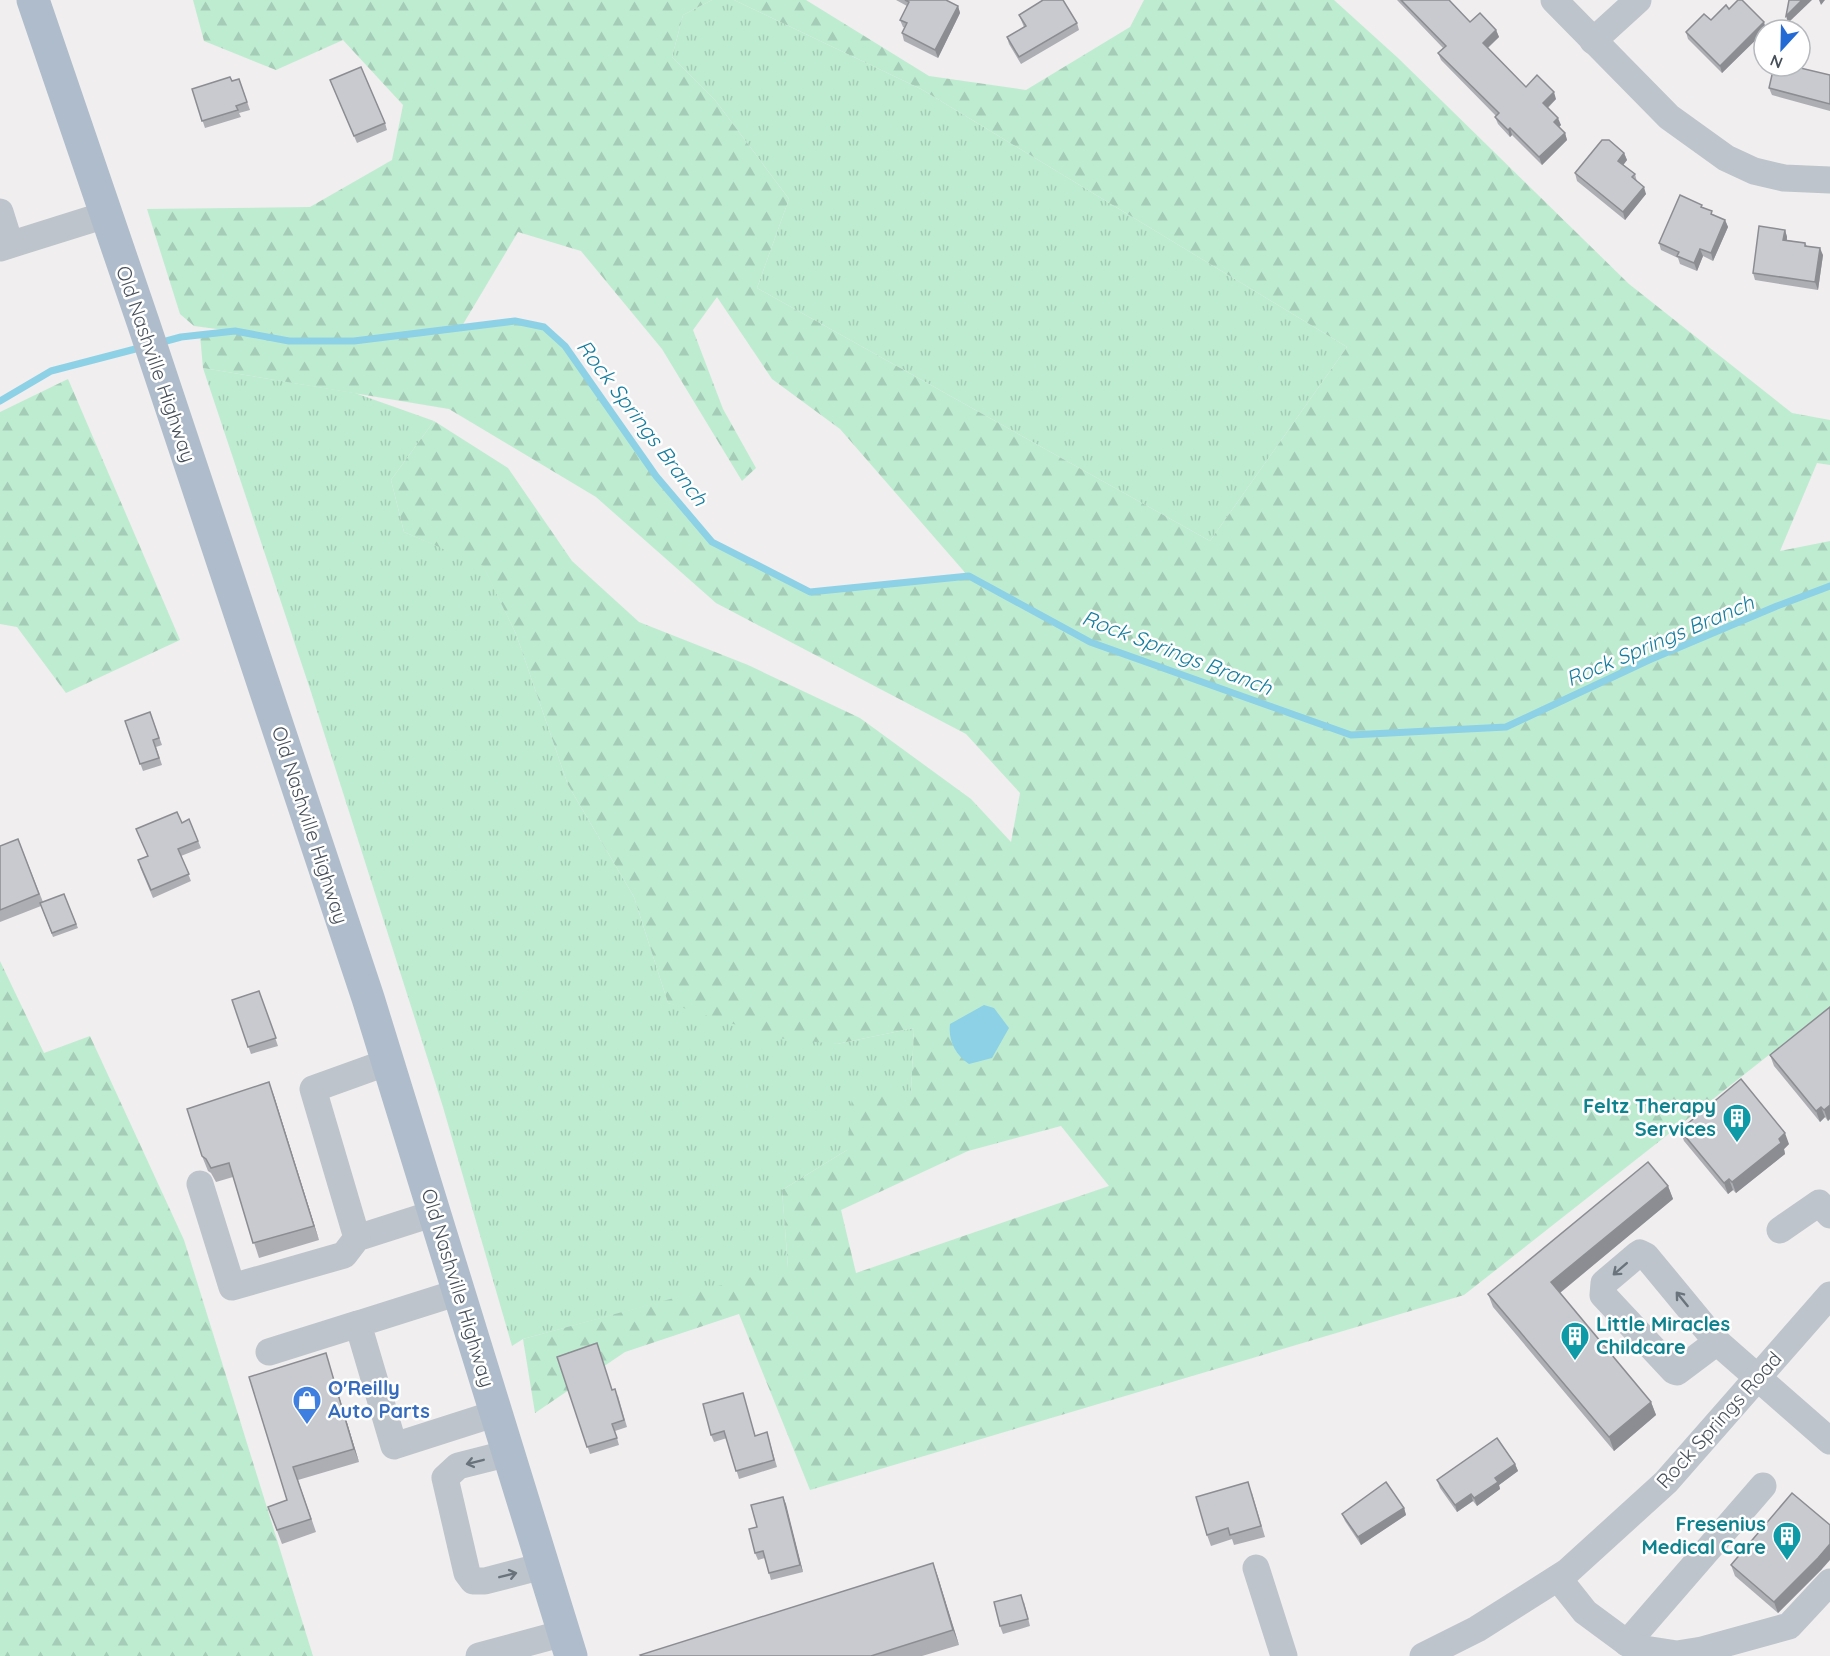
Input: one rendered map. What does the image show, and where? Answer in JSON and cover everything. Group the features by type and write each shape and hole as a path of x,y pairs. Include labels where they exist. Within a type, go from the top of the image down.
{"main road":[{"name":"Old Nashville Highway","path":"33,0 144,325 388,1062 567,1645"}],"street":[{"path":"1554,0 1669,117 1726,158 1755,171 1784,178 1830,180"},
{"path":"1593,41 1638,0"},
{"path":"0,212 5,246 105,215"},
{"path":"357,1238 313,1089 388,1062"},
{"path":"200,1184 232,1287 344,1255 357,1238 435,1213"},
{"path":"1780,1230 1826,1203"},
{"path":"269,1352 459,1292"},
{"name":"Rock Springs Road","path":"1423,1656 1477,1629 1567,1572 1666,1482 1830,1295"},
{"path":"358,1324 394,1446 497,1413"},
{"path":"1717,1341 1830,1441"},
{"path":"509,1453 458,1466 445,1478 467,1573 473,1581 485,1581 543,1566"},
{"path":"1627,1643 1763,1486"},
{"path":"1256,1568 1284,1656"},
{"path":"1558,1578 1585,1612 1627,1643 1638,1648 1677,1654 1702,1650 1789,1626 1830,1582"},
{"path":"479,1656 567,1645"}],"green space":[{"path":"193,0 712,0 683,15 672,57 715,100 789,199 757,288 1210,541 1347,347 921,89 734,0 806,0 929,76 1026,90 1130,27 1144,0 1334,0 1398,58 1629,284 1792,413 1830,420 1830,465 1817,463 1780,551 1830,541 1830,1007 1464,1295 810,1490 739,1314 625,1352 535,1413 523,1339 788,1267 782,1190 847,1150 852,1097 911,1093 914,1028 837,1044 777,1038 668,1003 634,897 568,785 516,634 483,566 404,532 391,480 434,421 508,468 572,561 639,622 748,665 860,718 971,799 1011,842 1020,793 966,734 716,603 596,497 449,409 203,368 200,335 232,331 194,326 180,314 147,209 310,207 392,160 403,105 343,40 276,70 204,41","holes":["518,232 581,251 662,349 742,481 756,468 723,409 693,330 717,297 772,379 840,429 968,576 810,592 712,542 656,476 565,346 544,327 515,321 462,326","1061,1126 1109,1186 856,1273 841,1210 968,1151"]},
{"path":"712,0 734,0 921,89 1347,347 1210,541 757,288 789,199 715,100 672,57 683,15"},
{"path":"203,368 355,393 434,421 391,480 404,532 483,565 516,634 568,785 634,897 668,1003 837,1044 914,1028 911,1093 847,1150 782,1190 788,1268 523,1339 512,1346 443,1107 311,692"},
{"path":"68,379 180,640 66,693 17,627 0,624 0,412"},
{"path":"0,961 44,1053 90,1036 184,1240 313,1656 0,1656"}],"water":[{"path":"984,1005 994,1008 1009,1028 992,1058 969,1064 954,1047 950,1036 950,1024"}],"building":[{"path":"905,0 946,0 958,6 935,50 902,33 907,23 900,20 909,2"},
{"path":"1043,0 1063,0 1077,23 1019,57 1007,37 1026,26 1019,15"},
{"path":"1401,0 1449,0 1470,22 1480,13 1496,30 1483,43 1526,87 1537,75 1554,92 1543,103 1558,118 1554,122 1565,133 1539,157 1510,128 1508,130 1495,117 1499,113 1438,53 1446,46"},
{"path":"1738,0 1742,0 1760,18 1752,18 1752,34 1720,66 1686,32 1704,14 1711,20 1726,5 1729,9"},
{"path":"1789,0 1802,0 1786,16"},
{"path":"361,67 385,123 354,136 330,80"},
{"path":"1812,71 1830,75 1830,104 1769,88 1771,78 1812,78"},
{"path":"230,77 232,81 239,79 247,102 236,106 238,110 202,121 192,89"},
{"path":"1602,140 1609,140 1624,153 1618,161 1635,174 1632,177 1644,187 1623,212 1575,173"},
{"path":"1680,195 1702,205 1701,207 1712,211 1711,214 1725,220 1711,253 1700,249 1694,263 1677,256 1679,252 1659,243"},
{"path":"1759,226 1785,230 1783,240 1820,248 1815,282 1753,273"},
{"path":"150,712 159,738 153,740 159,758 140,764 125,721"},
{"path":"177,812 182,823 189,819 198,841 178,849 189,874 151,890 138,860 148,856 136,829"},
{"path":"18,839 39,894 0,910 0,846"},
{"path":"64,894 76,924 52,933 40,903"},
{"path":"259,991 276,1038 248,1047 232,1000"},
{"path":"1830,1007 1830,1105 1824,1110 1821,1107 1816,1111 1770,1055"},
{"name":"Feltz Therapy Services","path":"1741,1079 1785,1133 1779,1139 1781,1143 1732,1182 1729,1179 1724,1183 1680,1130"},
{"path":"269,1082 314,1226 253,1243 229,1163 211,1168 202,1156 187,1109"},
{"path":"1648,1162 1668,1186 1551,1282 1651,1402 1609,1437 1488,1294"},
{"path":"597,1343 624,1420 612,1424 617,1438 587,1447 557,1357"},
{"name":"O'Reilly Auto Parts","path":"326,1353 354,1449 293,1467 311,1519 277,1530 268,1507 287,1500 249,1377"},
{"path":"743,1393 755,1436 767,1432 774,1460 736,1471 724,1431 711,1435 703,1404"},
{"path":"1497,1438 1515,1464 1495,1478 1498,1482 1474,1498 1471,1494 1455,1505 1437,1480"},
{"path":"1248,1482 1261,1526 1230,1535 1228,1528 1207,1535 1196,1497"},
{"path":"1386,1482 1404,1508 1358,1537 1342,1514"},
{"name":"Fresenius Medical Care","path":"1792,1493 1830,1525 1830,1544 1774,1602 1731,1565"},
{"path":"783,1497 800,1565 769,1573 763,1551 755,1553 749,1529 757,1527 751,1505"},
{"path":"933,1563 953,1630 871,1656 640,1655"},
{"path":"1021,1595 1028,1619 1000,1626 994,1602"}],"waterway":[{"name":"Rock Springs Branch","path":"159,343 181,337 235,331 289,341 354,341 515,321 544,327 565,346 656,476 712,542 810,592 969,576 1090,642 1351,735 1506,727 1649,660 1830,586"},
{"name":"Rock Springs Branch","path":"0,401 51,371 143,347"}],"place":[{"name":"Feltz Therapy Services","path":"1737,1144"},
{"name":"Little Miracles Childcare","path":"1575,1362"},
{"name":"O'Reilly Auto Parts","path":"307,1426"},
{"name":"Fresenius Medical Care","path":"1787,1562"}]}
